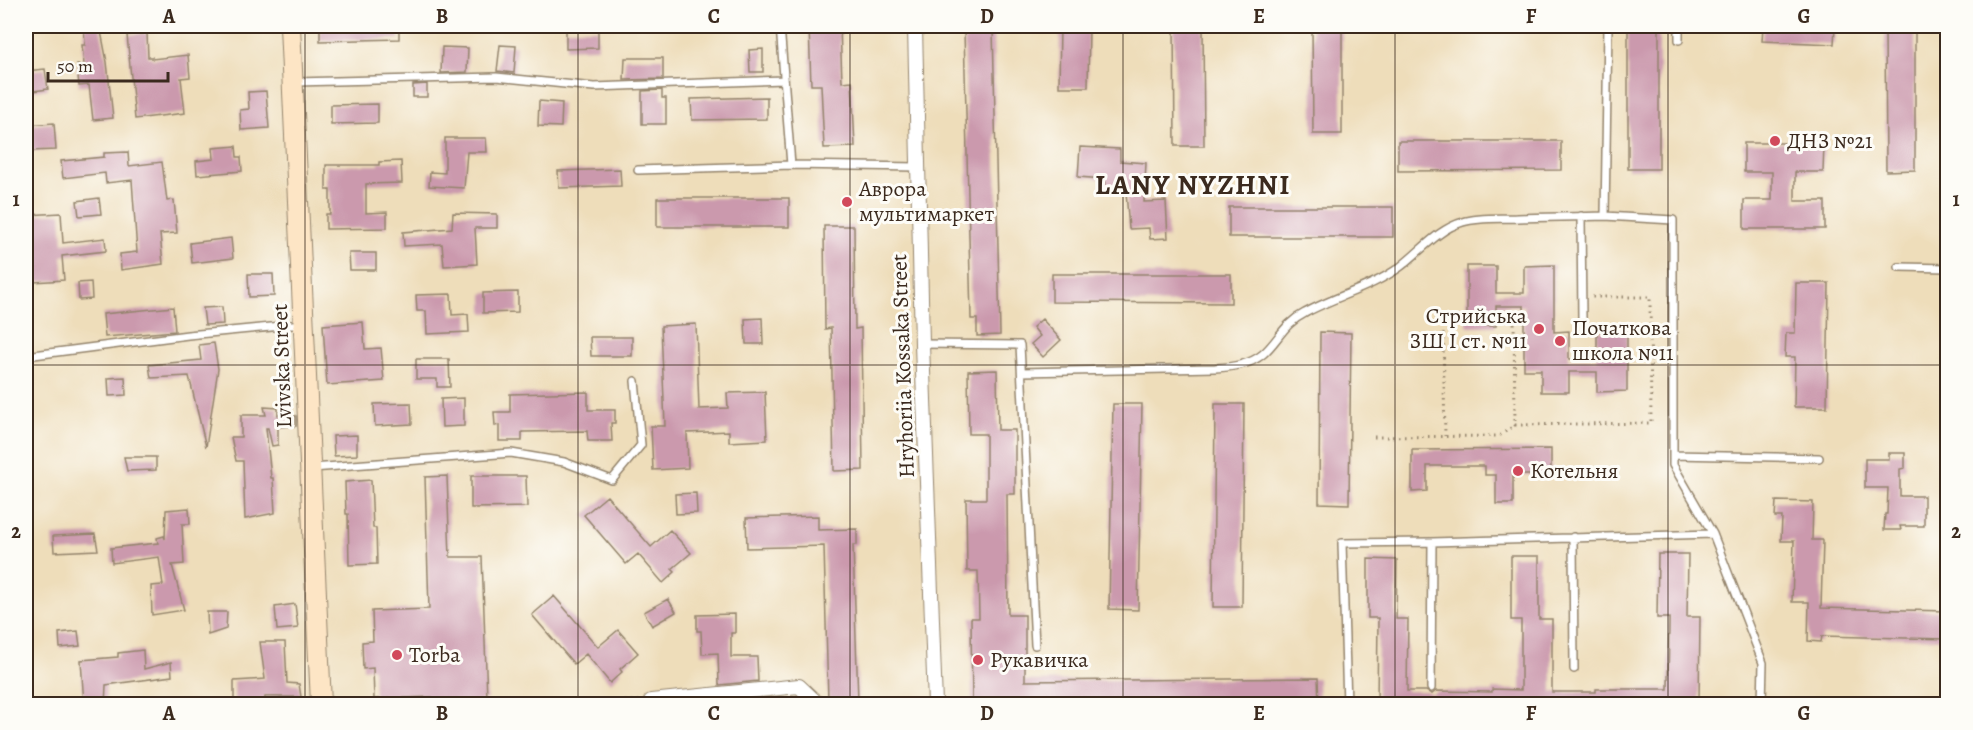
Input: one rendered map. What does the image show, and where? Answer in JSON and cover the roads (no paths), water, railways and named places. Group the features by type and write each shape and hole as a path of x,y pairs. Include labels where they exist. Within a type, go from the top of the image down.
{"main road":[{"name":"Lvivska Street","path":"290,26 321,705"}],"street":[{"name":"Hryhoriia Kossaka Street","path":"915,26 922,344 935,705"},
{"path":"651,701 799,686 818,705"}],"lane":[{"path":"780,26 790,165"},
{"path":"1605,216 1608,26"},
{"path":"1679,26 1679,39"},
{"path":"293,82 496,77 594,87 784,80"},
{"path":"638,170 790,165 918,167"},
{"path":"1581,216 1582,319"},
{"path":"1022,372 1237,366 1262,355 1286,325 1303,313 1362,288 1387,274 1426,244 1462,222 1485,219 1581,216 1673,220 1673,465 1713,534 1764,663 1762,705"},
{"path":"1899,267 1947,268"},
{"path":"26,356 188,335 305,324"},
{"path":"922,344 1020,345 1035,645"},
{"path":"310,468 511,453 564,462 612,480 641,445 636,381"},
{"path":"1673,454 1819,458"},
{"path":"1347,705 1342,543 1713,534"},
{"path":"1573,537 1574,669"},
{"path":"1431,688 1432,542"}],"place":[{"name":"ДНЗ №21","path":"1775,141"},
{"name":"Аврора мультимаркет","path":"847,202"},
{"name":"Стрийська ЗШ I ст. №11","path":"1539,329"},
{"name":"Початкова школа №11","path":"1560,341"},
{"name":"Котельня","path":"1518,471"},
{"name":"Torba","path":"397,655"},
{"name":"Рукавичка","path":"978,660"}],"district":[{"name":"LANY NYZHNI","path":"1193,185"}]}
